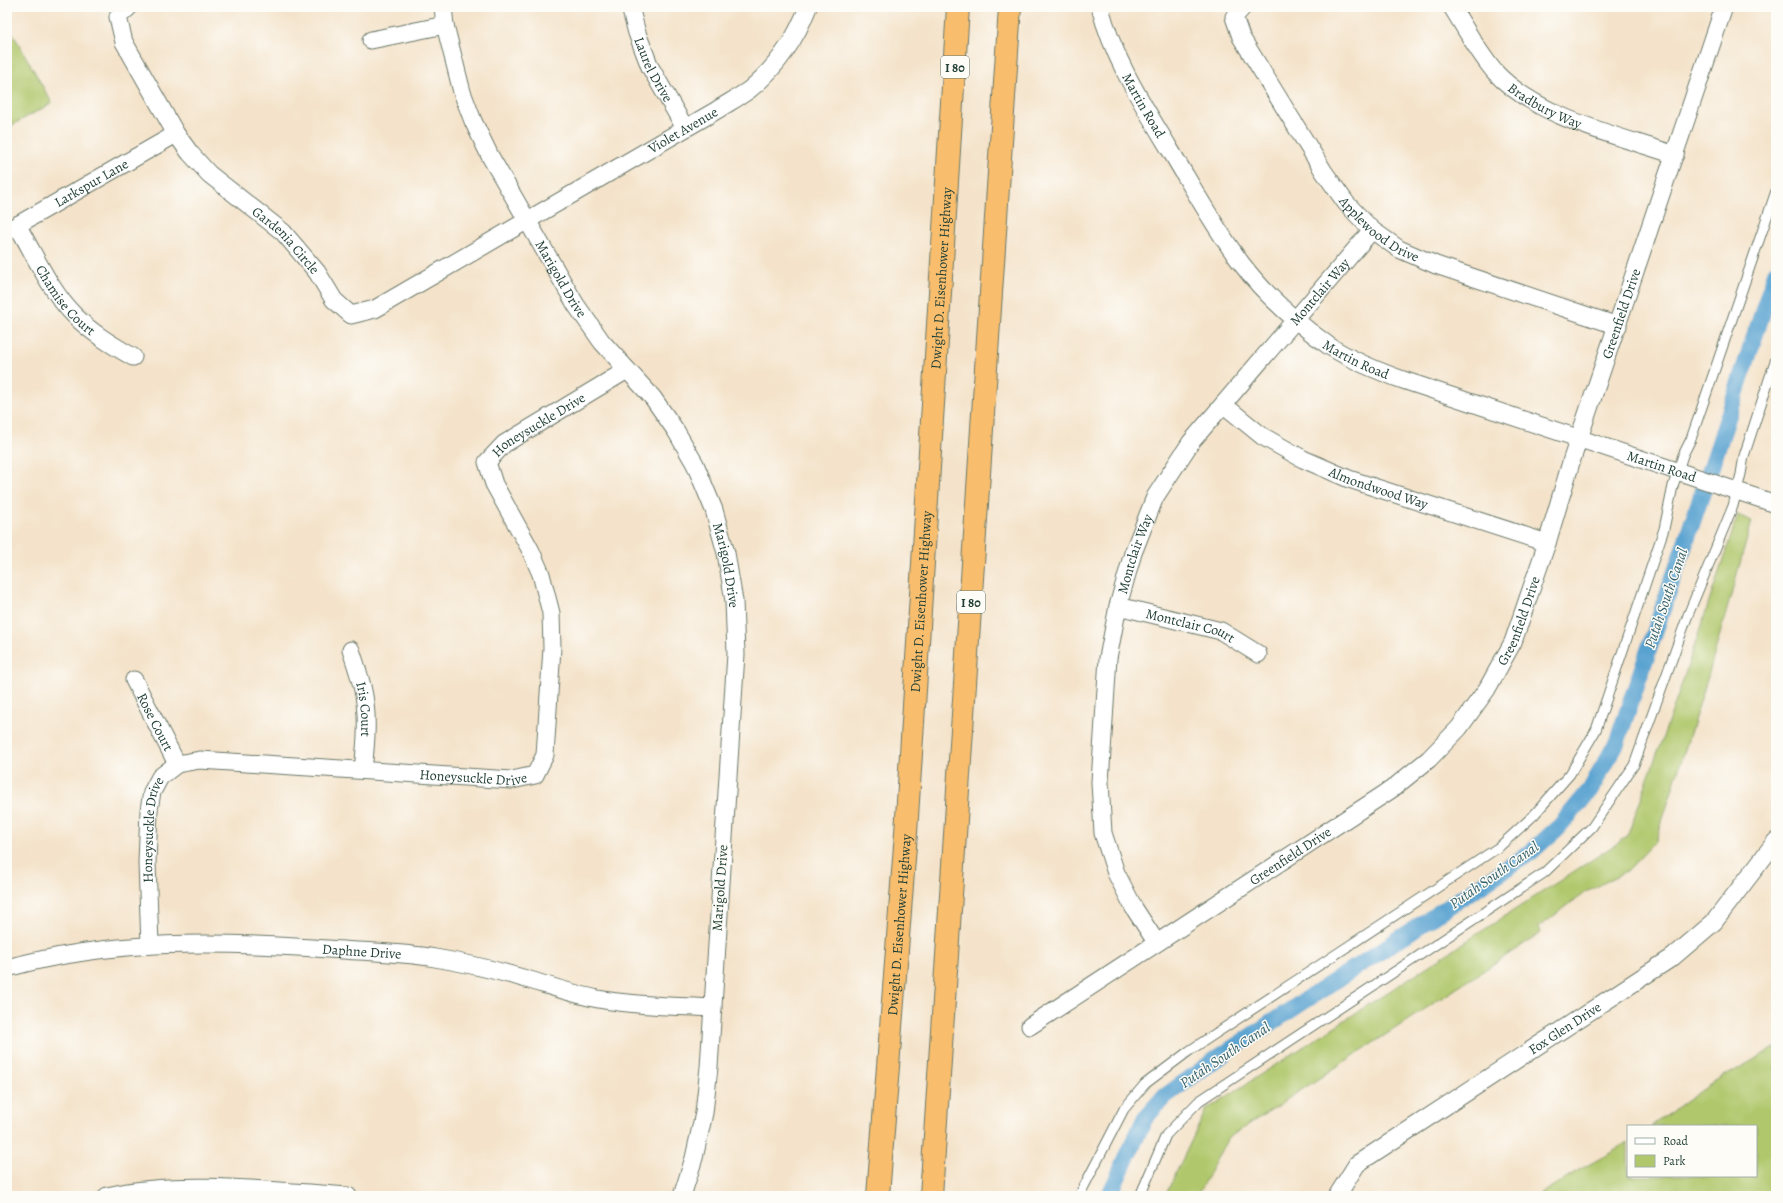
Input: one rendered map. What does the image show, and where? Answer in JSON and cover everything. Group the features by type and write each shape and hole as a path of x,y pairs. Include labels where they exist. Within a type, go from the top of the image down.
{"highway":[{"name":"Dwight D. Eisenhower Highway","path":"878,1196 906,833 958,7"},
{"name":"I 80","path":"931,1196 1010,7"}],"street":[{"name":"Gardenia Circle","path":"129,7 118,17 124,42 176,134 209,174 283,232 317,272 334,300 352,315 375,308 526,220"},
{"name":"Marigold Drive","path":"443,7 445,25 462,92 473,121 490,156 576,305 602,342 653,398 676,431 695,464 716,517 726,553 734,601 736,654 709,1067 704,1113 694,1158 682,1196"},
{"name":"Laurel Drive","path":"630,7 637,33 650,67 685,128"},
{"name":"Violet Avenue","path":"526,220 749,90 769,72 788,48 808,7"},
{"name":"Martin Road","path":"1100,7 1105,28 1120,64 1215,224 1246,269 1265,291 1295,319 1330,346 1373,369 1406,381 1776,504"},
{"name":"Bradbury Way","path":"1452,7 1494,71 1525,97 1562,117 1675,155"},
{"name":"Greenfield Drive","path":"1030,1026 1156,942 1392,789 1434,754 1459,728 1487,689 1513,642 1724,7"},
{"name":"Applewood Drive","path":"1238,12 1241,37 1324,172 1346,203 1372,230 1399,249 1436,265 1618,326"},
{"path":"371,40 445,25"},
{"name":"Larkspur Lane","path":"12,228 176,134"},
{"name":"Chamise Court","path":"12,228 75,316 97,336 133,357"},
{"name":"Montclair Way","path":"1156,942 1134,908 1116,873 1104,833 1100,782 1108,658 1118,606 1133,553 1155,497 1191,442 1372,230"},
{"name":"Honeysuckle Drive","path":"150,945 147,862 149,810 152,792 160,777 177,764 200,760 512,780 535,775 545,755 552,648 551,614 541,574 533,555 494,484 488,462 504,444 627,370"},
{"name":"Almondwood Way","path":"1224,404 1262,436 1303,459 1342,476 1546,543"},
{"name":"Montclair Court","path":"1118,606 1221,631 1258,654"},
{"name":"Iris Court","path":"351,650 362,687 366,714 366,743 363,770"},
{"name":"Rose Court","path":"134,680 177,764"},
{"name":"Fox Glen Drive","path":"1338,1196 1357,1164 1673,957 1714,922 1776,841"},
{"name":"Daphne Drive","path":"7,968 66,955 150,945 223,943 433,958 474,965 524,978 564,991 600,999 635,1003 713,1008"},
{"path":"107,1196 155,1190 200,1188 348,1196"}],"lane":[{"path":"1079,1196 1124,1109 1145,1084 1189,1051 1499,847 1534,816 1570,774 1596,730 1664,529 1672,486 1681,472 1683,455 1691,439 1776,191"},
{"path":"1140,1196 1166,1135 1199,1101 1544,873 1592,827 1634,765 1735,490 1744,456 1776,358"}],"green space":[{"path":"7,23 52,103 7,128"},
{"path":"1738,515 1752,521 1707,680 1656,841 1628,870 1583,894 1539,927 1541,933 1228,1138 1197,1196 1165,1196 1206,1110 1627,837 1678,695"},
{"path":"1776,1047 1776,1196 1538,1196 1572,1174 1627,1144 1627,1177 1757,1177 1757,1125 1652,1125 1708,1086"}],"waterway":[{"name":"Putah South Canal","path":"1109,1196 1145,1118 1164,1097 1219,1057 1530,853 1561,825 1590,790 1617,742 1776,272"}]}
